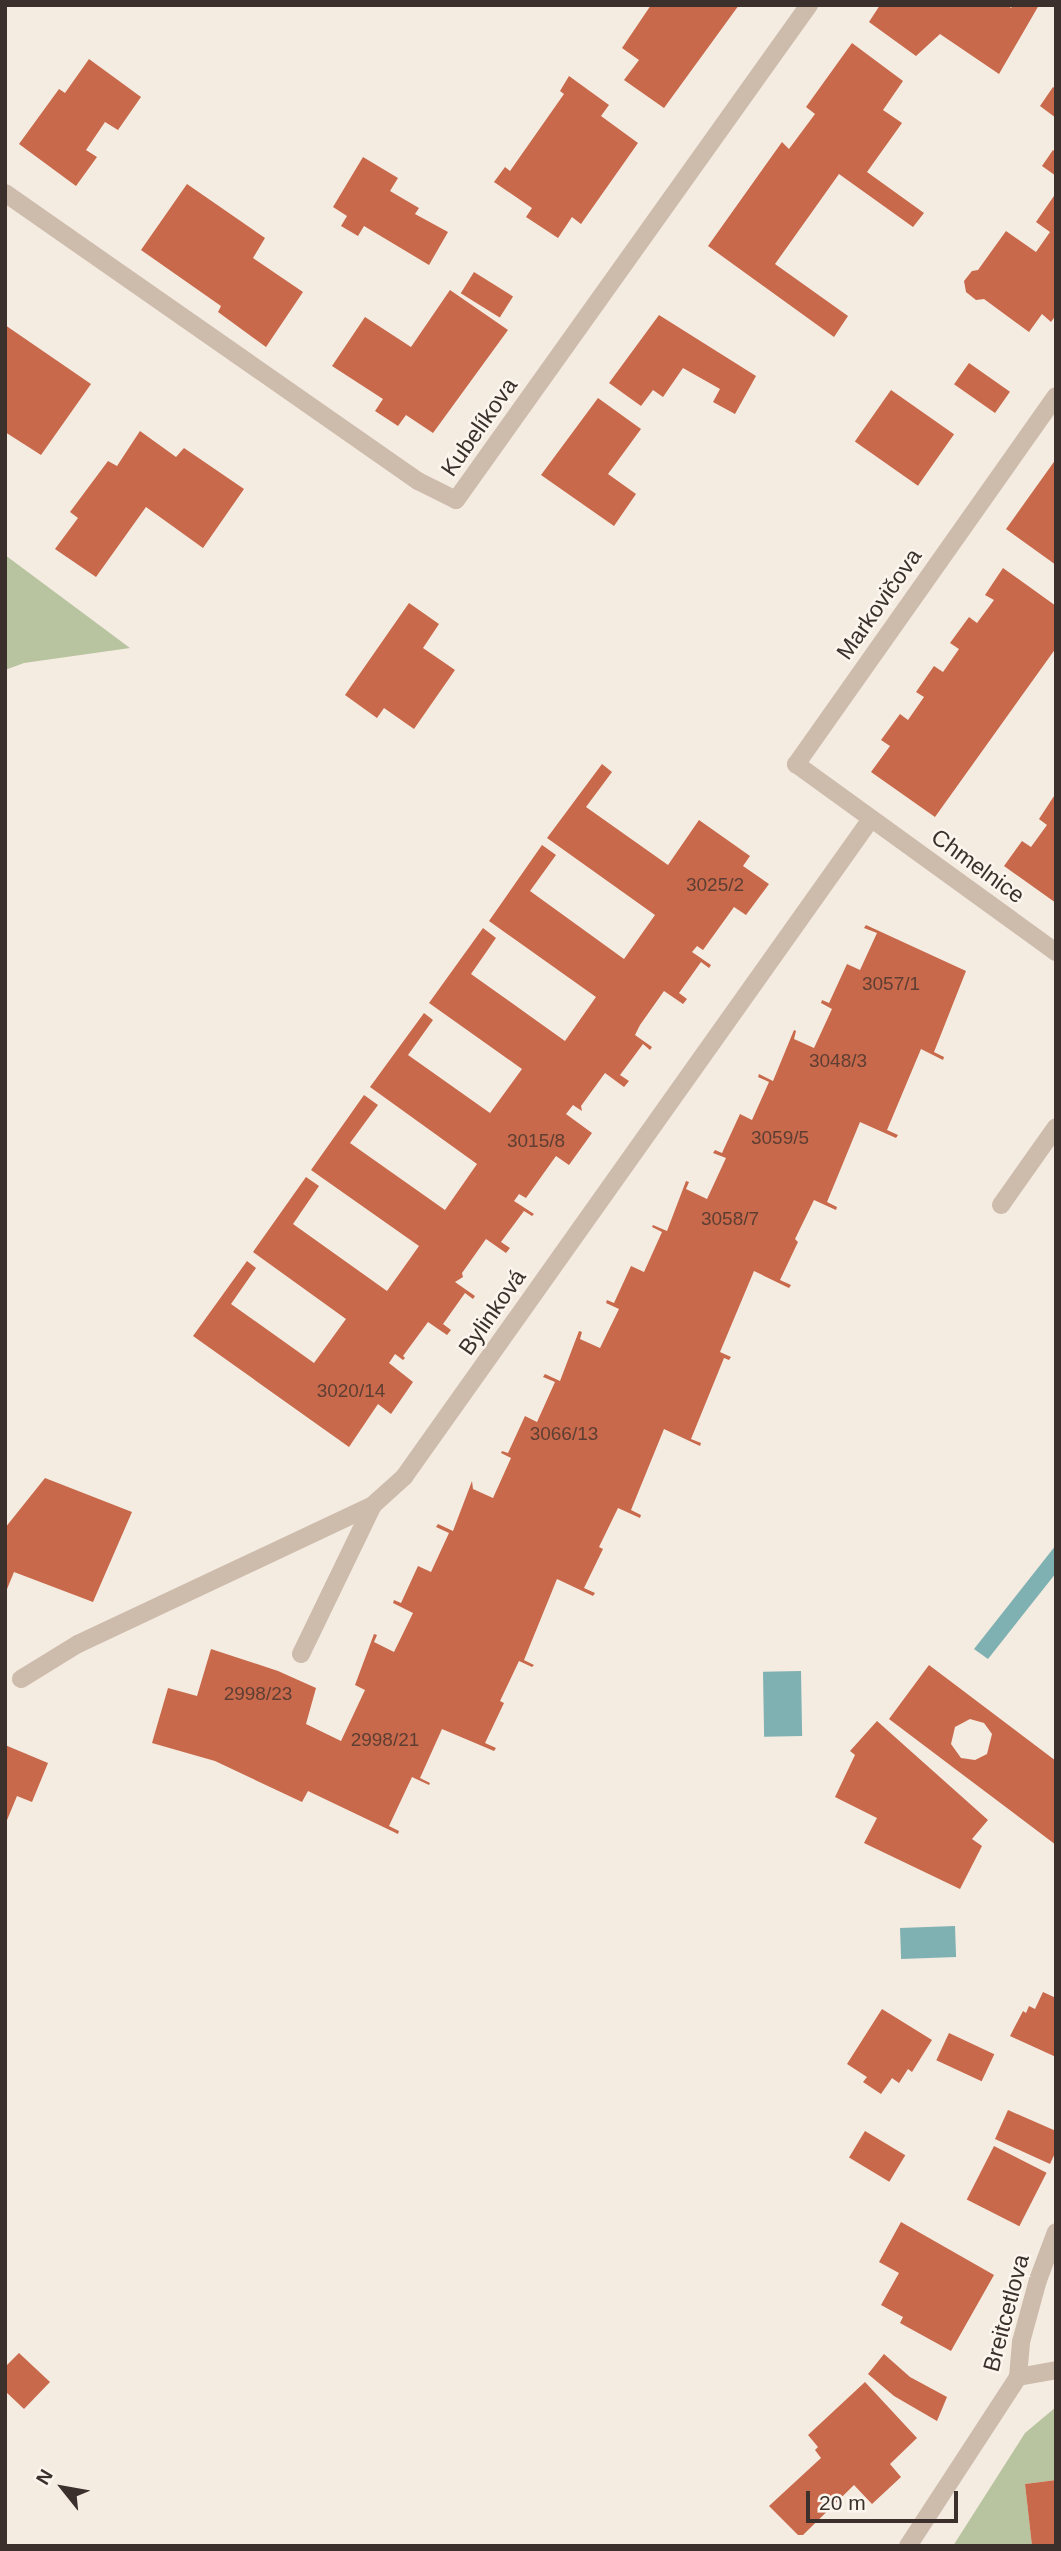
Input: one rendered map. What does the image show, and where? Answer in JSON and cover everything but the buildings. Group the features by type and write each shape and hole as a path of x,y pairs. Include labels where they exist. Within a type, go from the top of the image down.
{"street":[{"name":"Kubelíkova","path":"5,193 418,481 456,500 809,5"},
{"name":"Markovičova","path":"871,820 796,764 1056,396"},
{"name":"Chmelnice","path":"871,820 1056,952"},
{"name":"Bylinková","path":"21,1679 78,1644 373,1505 404,1477 871,820"},
{"path":"1001,1205 1056,1127"},
{"path":"301,1654 373,1505"},
{"name":"Breitcetlova","path":"908,2546 1018,2377 1021,2342 1038,2280 1056,2232"},
{"path":"1018,2377 1056,2370"}],"green space":[{"path":"5,555 130,648 24,663 5,670"},
{"path":"1056,2407 1056,2480 1025,2484 1032,2546 953,2546 1025,2433"}],"water":[{"path":"1056,1545 1056,1573 988,1659 974,1649"},
{"path":"801,1671 802,1736 764,1737 763,1672"},
{"path":"955,1926 956,1957 901,1959 900,1928"}]}
